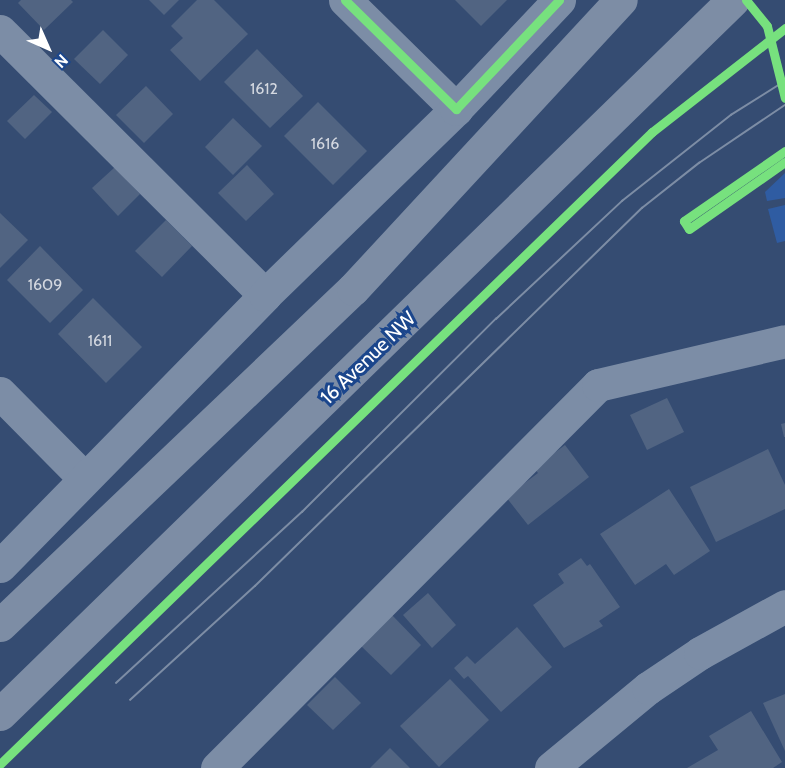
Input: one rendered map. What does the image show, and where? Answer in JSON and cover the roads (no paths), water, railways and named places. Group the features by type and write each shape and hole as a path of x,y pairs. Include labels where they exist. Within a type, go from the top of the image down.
{"highway":[{"path":"0,625 353,289 621,0"},
{"name":"16 Avenue NW","path":"0,714 733,0"}],"street":[{"path":"345,0 456,109"},
{"path":"0,566 265,295 456,109 559,0"},
{"path":"0,31 265,295"},
{"path":"217,768 598,385 785,341"},
{"path":"0,393 84,478"},
{"path":"551,768 648,688 700,652 785,606"}],"tram line":[{"path":"116,683 302,512 496,319 622,201 731,115 785,81"},
{"path":"130,700 255,586 642,208 699,163 785,105"}]}
